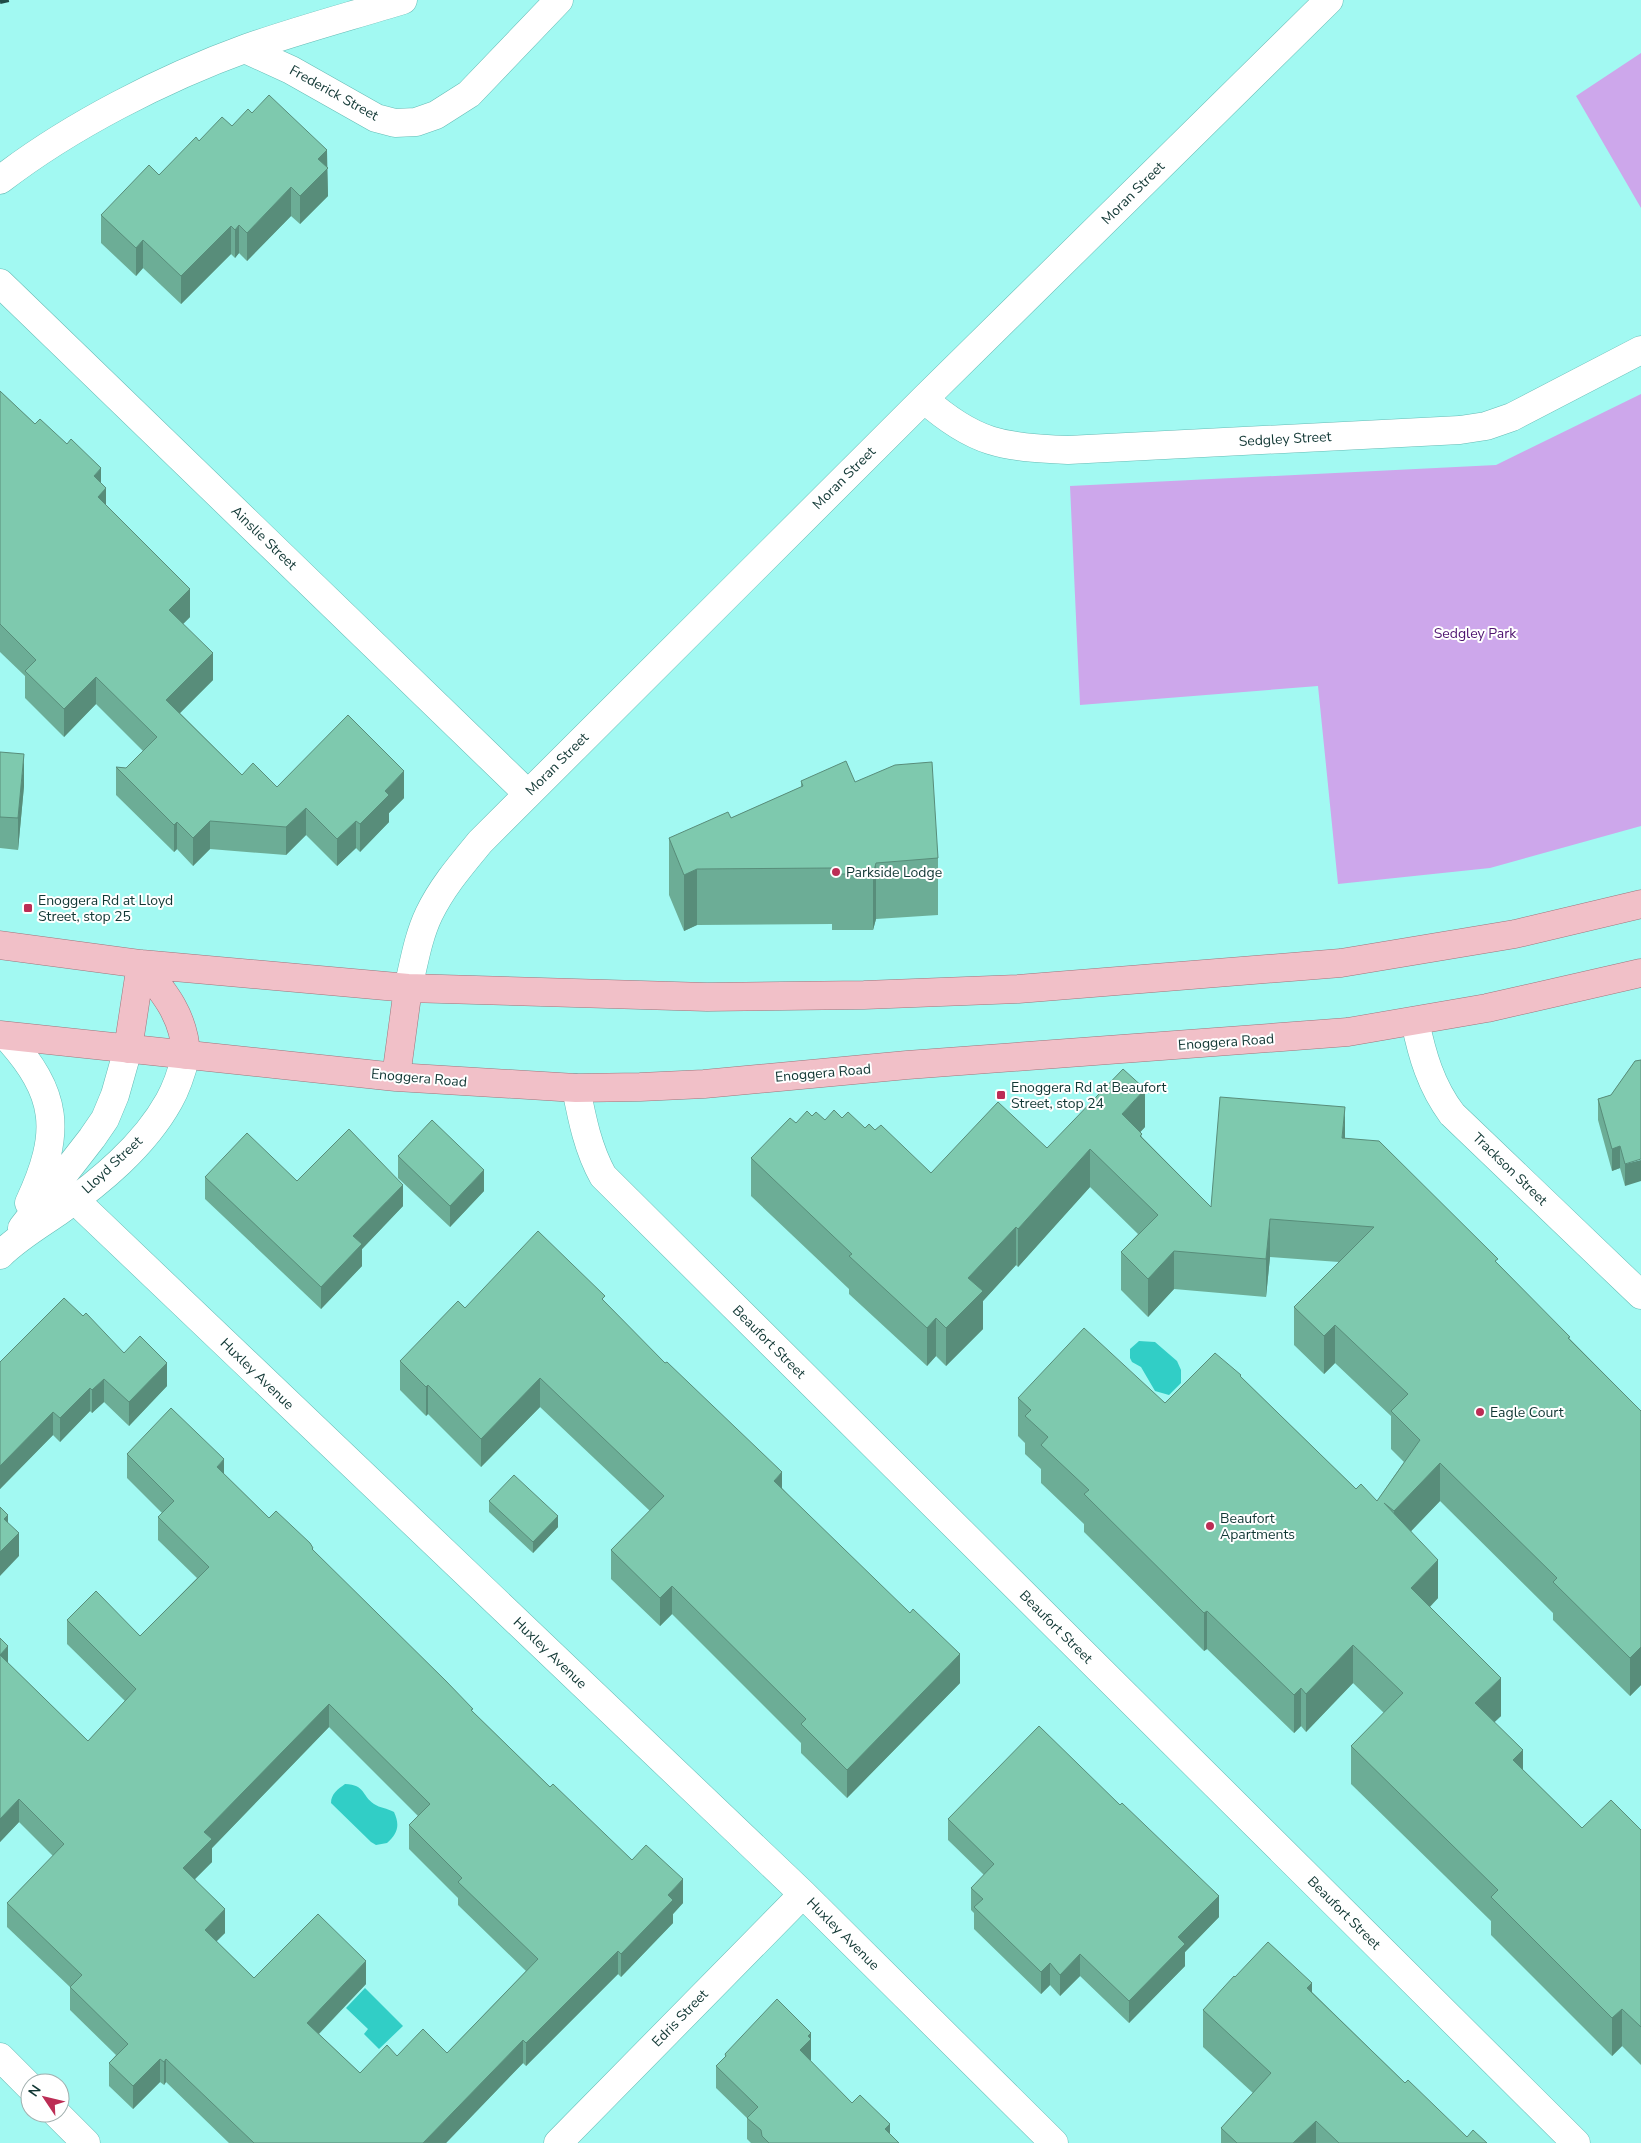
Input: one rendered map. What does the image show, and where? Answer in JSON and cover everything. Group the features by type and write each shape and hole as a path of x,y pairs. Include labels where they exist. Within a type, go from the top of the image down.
{"main road":[{"path":"0,946 141,964 408,988 707,998 864,995 1028,988 1341,963 1515,934 1641,904"},
{"path":"128,1049 141,964"},
{"path":"141,964 160,986 180,1019 186,1042 186,1055"},
{"name":"Enoggera Road","path":"3,1035 396,1077 576,1088 704,1084 907,1065 1348,1032 1497,1006 1641,973"},
{"path":"396,1077 408,988"}],"street":[{"path":"0,180 35,155 102,115 147,92 245,49 403,0"},
{"name":"Frederick Street","path":"245,49 292,70 376,118 395,123 416,122 436,115 469,94 559,0"},
{"name":"Moran Street","path":"408,988 423,931 443,889 480,842 924,399 1329,0"},
{"name":"Ainslie Street","path":"0,283 527,793"},
{"name":"Sedgley Street","path":"924,399 954,424 980,438 1024,448 1068,450 1442,431 1475,428 1512,417 1641,350"},
{"name":"Trackson Street","path":"1415,1021 1421,1051 1430,1076 1441,1099 1452,1114 1641,1295"},
{"name":"Lloyd Street","path":"3,1035 35,1072 47,1097 58,1183 3,1252"},
{"path":"58,1183 105,1119 116,1095 128,1049"},
{"name":"Lloyd Street","path":"3,1252 22,1218 58,1183 116,1165 157,1120 178,1082 186,1055"},
{"name":"Beaufort Street","path":"576,1088 594,1161 603,1176 1576,2143"},
{"name":"Huxley Avenue","path":"58,1183 802,1894 1054,2143"},
{"name":"Edris Street","path":"558,2143 802,1894"},
{"path":"0,2057 20,2077"},
{"path":"66,2123 86,2143"}],"green space":[{"path":"1641,53 1641,208 1576,96"},
{"name":"Sedgley Park","path":"1641,394 1641,826 1490,868 1338,884 1318,686 1080,705 1070,486 1496,465"}],"water":[{"path":"1139,1341 1155,1342 1177,1361 1181,1370 1181,1383 1169,1395 1155,1391 1141,1367 1132,1362 1130,1349"},
{"path":"345,1784 357,1786 374,1804 394,1812 397,1829 394,1836 387,1843 376,1845 371,1842 331,1803 334,1794"},
{"path":"365,1988 403,2026 379,2049 364,2034 368,2029 346,2008"}],"building":[{"path":"269,95 327,150 318,159 328,168 300,196 291,187 247,233 239,225 235,230 231,226 181,276 143,240 136,248 101,215 149,165 159,175 196,137 199,141 222,117 232,126 248,109 252,113"},
{"path":"0,391 35,424 40,419 67,444 71,439 101,468 94,476 106,488 98,497 190,589 169,610 213,653 166,700 242,775 253,763 277,787 348,715 404,771 385,791 389,795 360,824 356,821 337,839 306,808 286,827 210,821 193,838 177,822 174,825 116,767 126,768 157,737 96,677 64,709 25,671 36,660 0,624"},
{"path":"0,752 24,754 18,818 0,817"},
{"path":"846,761 855,782 895,765 932,762 938,858 876,863 873,874 832,874 832,868 697,869 684,875 669,838 728,812 731,818 803,786 801,781"},
{"path":"1641,1060 1641,1159 1625,1164 1620,1146 1612,1149 1598,1099 1611,1095 1635,1061"},
{"path":"1123,1069 1145,1089 1122,1114 1142,1134 1140,1136 1211,1207 1220,1097 1345,1107 1342,1138 1379,1141 1498,1259 1495,1261 1641,1411 1641,1647 1630,1658 1553,1582 1557,1578 1440,1463 1394,1511 1384,1503 1438,1560 1411,1588 1501,1678 1475,1703 1523,1750 1513,1760 1582,1828 1611,1800 1641,1830 1641,2027 1622,2009 1612,2018 1491,1897 1498,1890 1351,1746 1403,1693 1353,1645 1306,1694 1301,1688 1294,1695 1207,1611 1204,1613 1084,1494 1089,1490 1041,1445 1048,1437 1025,1416 1031,1410 1018,1398 1084,1328 1165,1403 1215,1353 1241,1375 1356,1489 1361,1484 1377,1501 1420,1440 1391,1411 1408,1394 1335,1325 1324,1336 1294,1307 1374,1227 1270,1219 1266,1259 1174,1251 1148,1279 1121,1252 1158,1215 1090,1149 1018,1229 1016,1227 968,1278 983,1291 946,1328 936,1318 927,1328 849,1256 852,1254 751,1158 790,1118 796,1123 807,1111 812,1116 816,1112 825,1120 834,1110 842,1118 848,1112 865,1128 869,1124 875,1130 881,1125 931,1173 998,1102 1047,1148"},
{"path":"432,1120 484,1170 450,1206 398,1156"},
{"path":"349,1129 403,1185 353,1236 362,1244 321,1287 205,1177 247,1133 297,1181"},
{"path":"538,1231 605,1296 602,1299 665,1363 667,1362 782,1472 774,1481 910,1613 913,1609 960,1654 847,1770 801,1724 806,1719 672,1586 660,1598 611,1550 664,1496 540,1378 481,1439 428,1385 426,1387 400,1361 458,1301 465,1308"},
{"path":"64,1298 83,1316 86,1313 124,1353 140,1336 167,1363 129,1402 104,1379 92,1390 90,1388 60,1418 53,1412 0,1466 0,1362"},
{"path":"171,1408 224,1459 217,1467 269,1518 276,1511 310,1543 312,1549 550,1787 553,1784 632,1860 646,1845 683,1879 668,1895 673,1900 621,1954 618,1951 526,2043 523,2040 423,2143 254,2143 166,2059 164,2062 160,2059 133,2086 109,2063 128,2044 70,1987 82,1975 7,1903 64,1844 19,1799 0,1819 0,1655 88,1741 136,1689 67,1620 96,1591 140,1636 209,1567 158,1517 174,1501 127,1454","holes":["329,1704 430,1804 409,1825 462,1878 458,1882 538,1959 447,2053 423,2029 397,2056 387,2045 360,2073 307,2023 366,1961 318,1914 254,1978 205,1930 225,1909 183,1868 212,1839 204,1832"]},
{"path":"514,1475 558,1516 533,1542 489,1501"},
{"path":"0,1507 8,1515 4,1519 19,1533 0,1552"},
{"path":"0,1638 8,1646 0,1655"},
{"path":"1039,1726 1120,1805 1122,1803 1219,1896 1178,1937 1185,1944 1129,2001 1080,1954 1060,1975 1050,1963 1041,1972 974,1907 983,1899 971,1888 994,1864 948,1819"},
{"path":"1268,1942 1312,1983 1307,1988 1405,2083 1408,2080 1467,2137 1473,2130 1487,2143 1339,2143 1316,2121 1293,2143 1237,2143 1221,2128 1271,2073 1203,2010"},
{"path":"777,1999 811,2033 808,2036 811,2039 800,2050 852,2103 860,2095 890,2124 885,2129 899,2143 769,2143 762,2136 761,2130 747,2118 758,2107 716,2066"}],"railway":[{"path":"0,2 9,0"}],"place":[{"name":"Parkside Lodge","path":"836,872"},
{"name":"Enoggera Rd at Lloyd Street, stop 25","path":"28,908"},
{"name":"Enoggera Rd at Beaufort Street, stop 24","path":"1001,1095"},
{"name":"Eagle Court","path":"1480,1412"},
{"name":"Beaufort Apartments","path":"1210,1526"}]}
